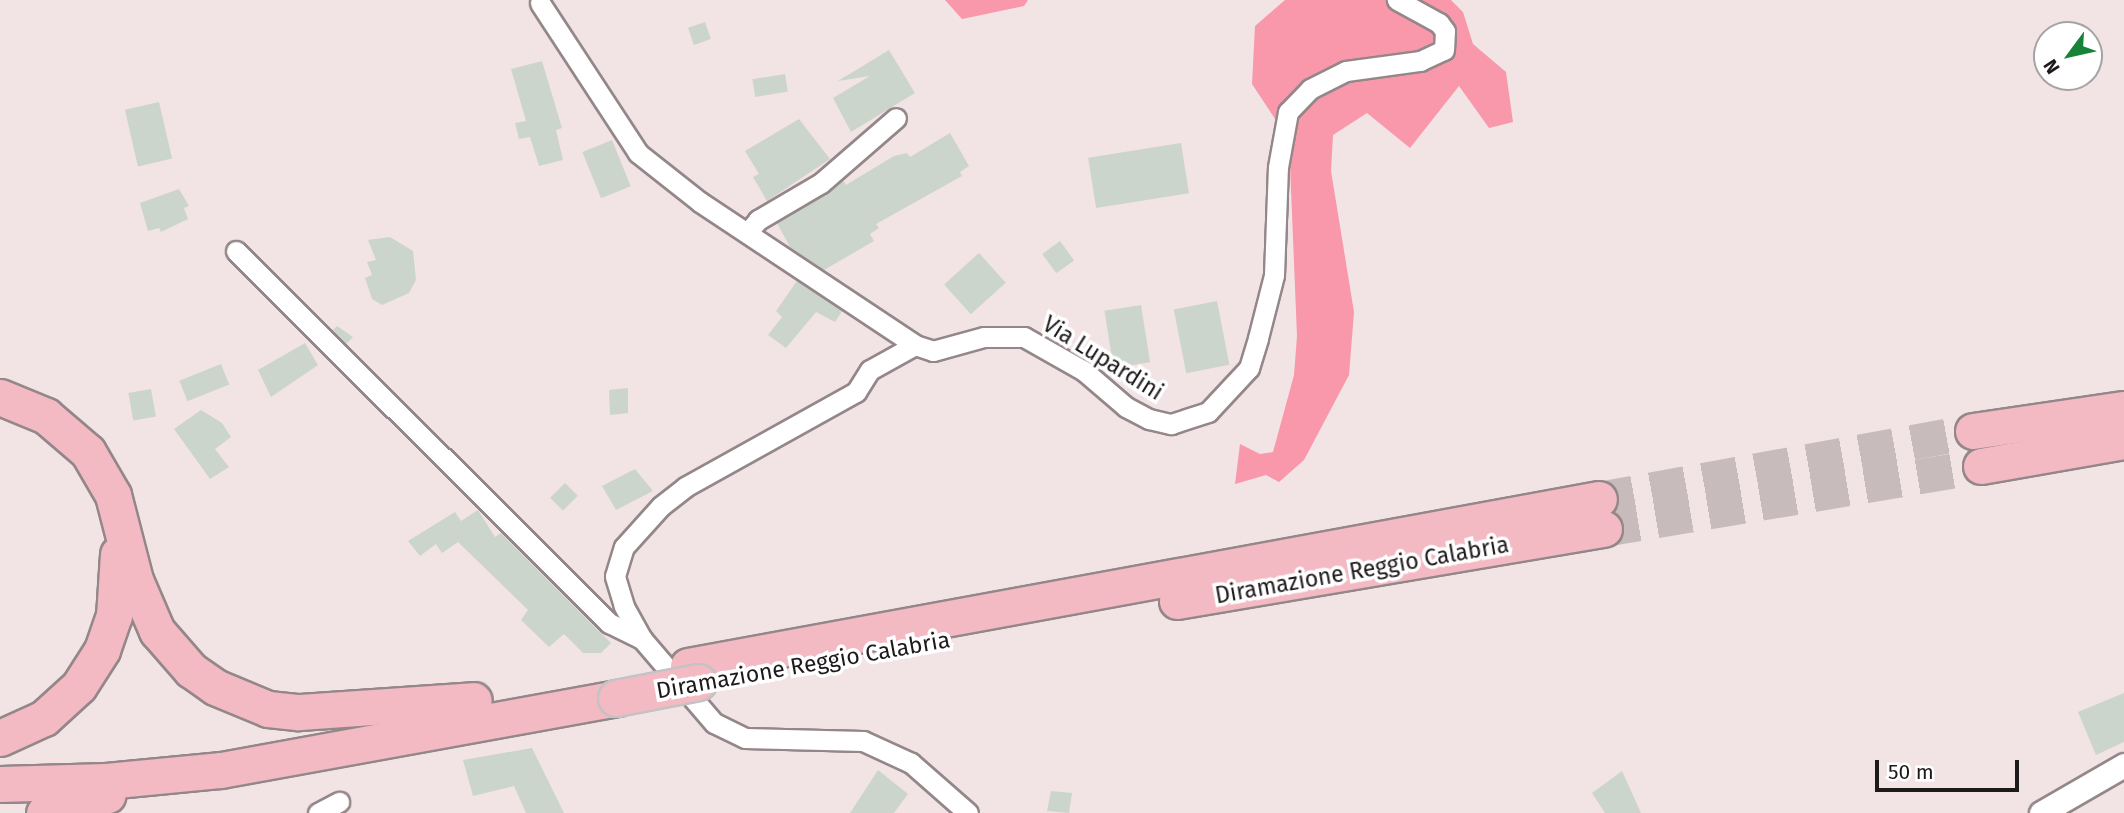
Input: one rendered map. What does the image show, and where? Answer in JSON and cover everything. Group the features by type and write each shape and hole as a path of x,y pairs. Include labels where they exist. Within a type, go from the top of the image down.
{"highway":[{"path":"0,397 26,406 63,429 88,453 113,495 135,580 151,620 173,651 215,687 268,709 299,712 474,700"},
{"path":"1981,466 2036,439 2124,409"},
{"path":"1973,432 2036,439 2124,441"},
{"path":"0,738 44,718 79,685 102,650 114,616 119,583 113,495"},
{"name":"Diramazione Reggio Calabria","path":"0,784 106,781 220,770 613,687 1602,514"},
{"name":"Diramazione Reggio Calabria","path":"0,761 119,764 285,741 474,700 613,687"},
{"path":"44,813 220,770"}],"street":[{"name":"Via Lupardini","path":"915,345 933,351 984,337 1024,337 1084,371 1126,407 1149,419 1171,424 1208,412 1249,368 1258,338 1274,275 1278,167 1288,112 1310,89 1346,71 1420,61 1444,50 1445,31 1439,23 1397,0"},
{"path":"540,3 638,153 699,202 915,345 870,370 856,392 685,487 639,528 624,547 615,576 618,592 642,639 700,709 727,733 745,738 863,741 911,763 968,813"},
{"path":"748,232 758,220 821,183 896,118"},
{"path":"236,251 609,623 642,639"},
{"path":"2041,813 2124,765"},
{"path":"318,813 340,802"}],"shaded area":[{"path":"945,0 1028,0 1024,6 962,19"},
{"path":"1285,0 1451,0 1463,12 1473,44 1506,72 1513,122 1489,128 1459,86 1410,148 1367,113 1333,135 1331,171 1354,312 1349,375 1304,460 1279,482 1266,475 1235,484 1240,444 1260,454 1273,452 1294,375 1297,336 1289,140 1252,84 1255,26"}],"building":[{"path":"705,22 711,39 694,45 688,28"},
{"path":"889,50 915,93 851,132 833,98 870,76 838,81"},
{"path":"542,61 562,128 556,130 563,160 539,166 530,137 519,139 515,123 526,121 511,69"},
{"path":"785,74 788,92 755,97 752,79"},
{"path":"159,102 172,159 138,166 125,110"},
{"path":"799,119 830,159 767,201 753,177 759,174 745,151"},
{"path":"950,133 969,166 960,172 962,176 876,224 879,228 870,234 874,241 824,270 790,247 777,223 843,180 846,185 894,156 907,153 910,157"},
{"path":"612,140 631,186 601,198 582,152"},
{"path":"1181,143 1189,193 1096,208 1088,158"},
{"path":"179,189 189,206 184,208 188,219 161,232 159,228 148,231 140,203"},
{"path":"390,237 413,251 416,280 409,293 382,305 372,299 365,278 372,275 367,262 376,260 368,240"},
{"path":"1060,241 1074,260 1056,273 1042,254"},
{"path":"979,253 1006,283 971,314 944,284"},
{"path":"797,281 842,311 835,322 816,312 786,348 768,335 782,317 776,311"},
{"path":"1217,301 1229,365 1186,373 1174,309"},
{"path":"1141,305 1150,362 1114,368 1104,311"},
{"path":"337,326 353,337 346,344 333,330"},
{"path":"305,343 318,365 271,397 258,370"},
{"path":"221,364 229,384 188,401 179,381"},
{"path":"628,388 628,413 610,415 609,390"},
{"path":"151,389 156,417 133,421 128,393"},
{"path":"201,410 222,423 231,437 215,449 229,467 210,479 174,429"},
{"path":"635,469 653,491 616,510 602,486"},
{"path":"565,483 578,496 563,511 550,498"},
{"path":"478,510 495,537 501,533 611,643 601,653 583,653 564,634 549,647 521,620 528,610 458,542 442,553 436,544 420,556 408,541 455,512 461,521"},
{"path":"2124,693 2124,742 2096,755 2078,712"},
{"path":"532,748 564,813 526,813 514,786 473,796 463,760"},
{"path":"878,770 908,794 894,813 850,813"},
{"path":"1622,771 1641,813 1605,813 1592,793"},
{"path":"1051,791 1072,793 1069,813 1047,811"}],"tunnel":[{"path":"1599,499 1973,431"},
{"path":"1604,529 1981,466"}]}
